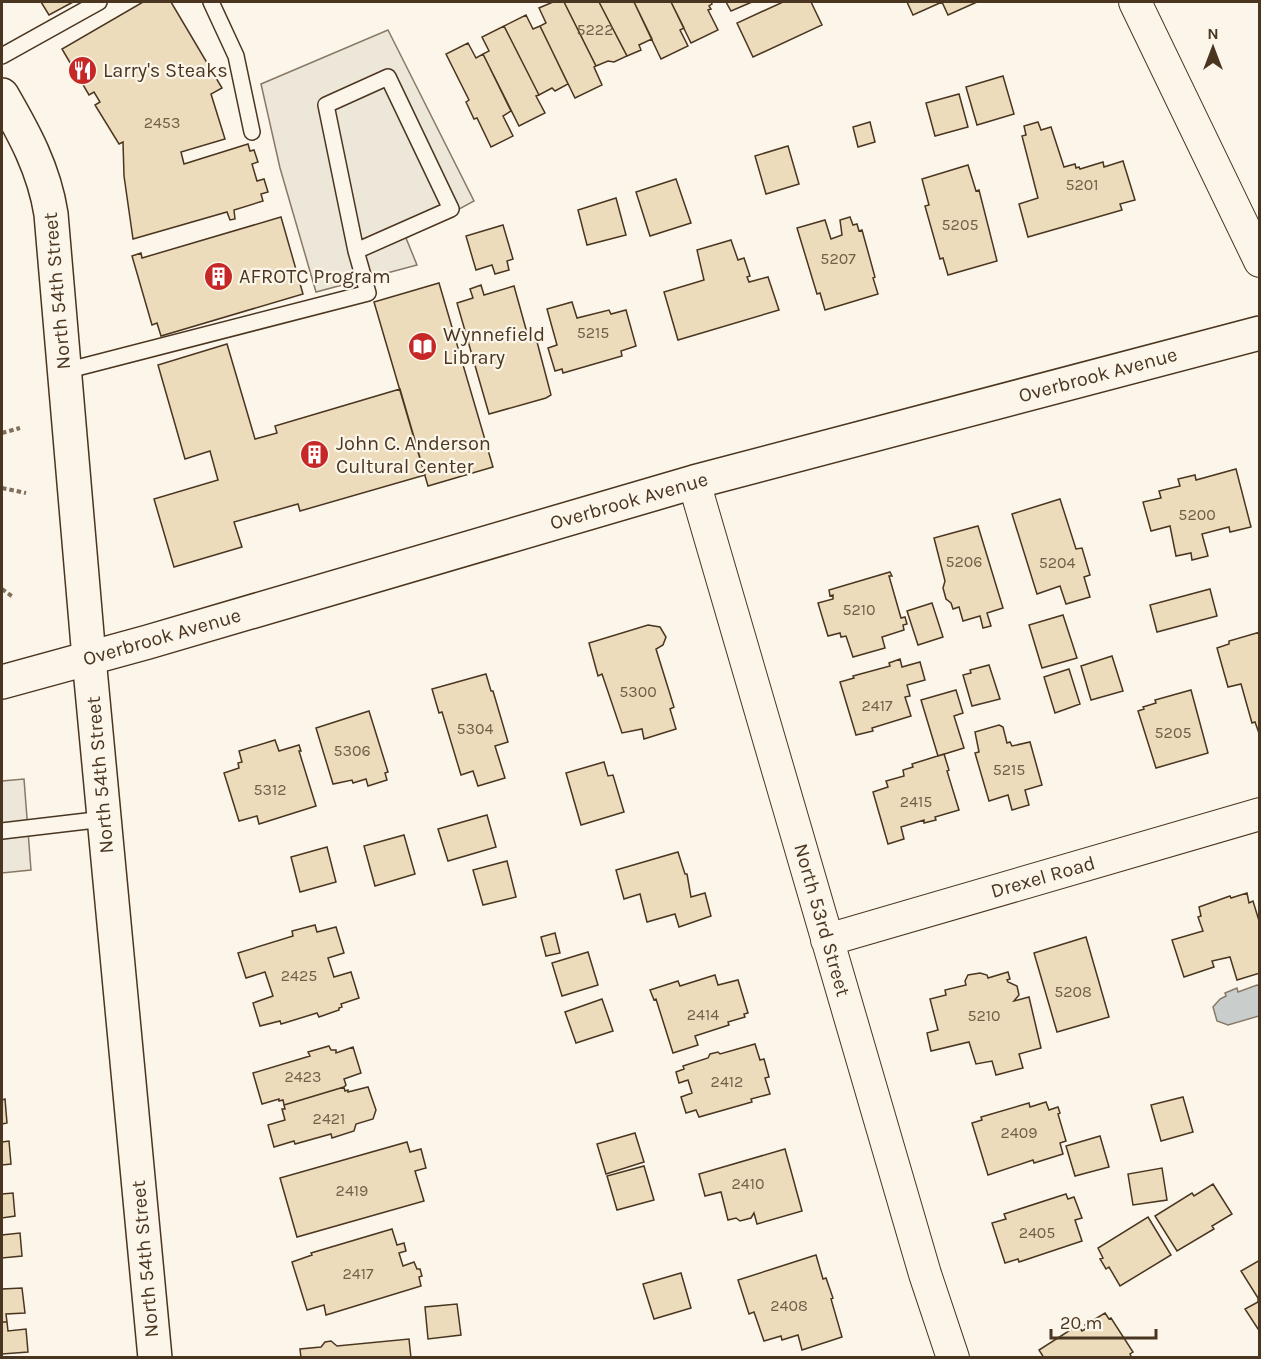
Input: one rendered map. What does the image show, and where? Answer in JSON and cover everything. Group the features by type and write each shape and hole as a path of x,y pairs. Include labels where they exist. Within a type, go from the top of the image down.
{"street":[{"path":"1135,2 1260,261"},
{"name":"North 54th Street","path":"2,94 34,154 49,200 89,658 155,1358"},
{"name":"Overbrook Avenue","path":"2,682 694,482 1260,333"},
{"name":"North 53rd Street","path":"694,482 925,1274 954,1358"},
{"name":"Drexel Road","path":"827,940 1260,814"}],"lane":[{"path":"2,56 99,2"},
{"path":"211,2 236,56 252,132"},
{"path":"65,372 368,293 356,251 326,105 388,77 451,209 356,251"},
{"path":"2,831 104,819"}],"path":[{"path":"2,433 20,428"},
{"path":"2,488 26,493"},
{"path":"2,588 13,597"}],"shaded area":[{"path":"388,30 474,201 406,238 417,265 316,292 280,168 261,84"},
{"path":"24,779 31,870 2,873 2,781"},
{"path":"1259,986 1259,1016 1228,1025 1217,1021 1213,1007 1226,996 1225,993 1237,988 1238,992"}],"building":[{"path":"41,2 73,2 49,15"},
{"path":"143,2 171,2 222,88 211,94 225,139 181,152 184,164 248,144 250,151 254,150 258,162 252,164 257,181 264,179 268,192 261,194 263,201 234,210 235,219 230,220 227,212 133,239 124,176 123,142 119,144 95,105 100,102 94,92 89,95 62,49"},
{"path":"553,2 564,2 596,66 594,67 602,85 575,98 540,26 546,23 539,8"},
{"path":"564,2 599,2 627,56 596,66"},
{"path":"599,2 634,2 652,39 639,45 641,50 627,56"},
{"path":"634,2 671,2 684,28 680,30 688,46 661,59"},
{"path":"671,2 711,2 709,6 711,9 708,10 718,30 691,43"},
{"path":"726,2 752,2 731,11"},
{"path":"783,2 811,2 822,25 753,57 737,23"},
{"path":"907,2 942,2 913,15"},
{"path":"942,2 977,2 948,15"},
{"path":"526,15 533,29 540,26 568,84 555,91 552,88 539,95 504,26"},
{"path":"504,26 539,95 536,96 545,113 519,126 483,54 489,51 482,37"},
{"path":"468,43 476,58 483,54 511,111 503,116 513,136 491,147 477,118 474,119 466,102 469,100 446,54"},
{"path":"1003,76 1014,114 977,125 966,87"},
{"path":"959,94 968,127 935,136 926,103"},
{"path":"870,122 875,142 858,147 853,127"},
{"path":"1038,122 1041,130 1051,127 1064,167 1075,164 1076,168 1080,169 1103,162 1104,167 1123,161 1135,200 1120,204 1122,210 1028,237 1019,204 1038,198 1022,136 1026,135 1024,126"},
{"path":"788,146 799,184 766,194 755,156"},
{"path":"968,165 976,191 979,190 997,261 948,275 943,258 940,259 925,206 929,205 922,179"},
{"path":"676,179 691,223 650,236 636,192"},
{"path":"616,198 626,235 587,245 578,210"},
{"name":"AFROTC Program","path":"281,217 303,294 161,336 157,323 152,325 132,256 141,253 142,258"},
{"path":"850,217 853,225 857,224 859,231 862,230 878,294 825,310 820,293 817,294 797,228 825,220 831,239 842,235 840,220"},
{"path":"503,225 513,259 507,261 509,270 495,274 492,265 476,270 466,236"},
{"path":"731,240 738,260 744,258 750,276 747,277 749,282 768,277 779,310 678,340 664,292 704,280 697,250"},
{"name":"Wynnefield Library","path":"439,283 493,467 428,486 374,302"},
{"path":"481,285 484,295 514,286 529,340 536,338 551,395 489,414 457,303 473,298 470,289"},
{"path":"572,302 577,318 609,310 611,314 626,310 636,346 621,351 622,356 563,373 562,369 555,371 548,348 557,345 547,309"},
{"name":"John C. Anderson Cultural Center","path":"227,344 255,439 277,433 275,426 400,389 425,475 300,511 298,504 234,522 242,547 174,567 154,499 218,480 210,451 185,459 158,365"},
{"path":"1236,469 1251,527 1230,532 1229,527 1202,534 1208,556 1192,560 1191,553 1176,556 1170,526 1151,531 1143,502 1161,498 1159,491 1180,486 1178,479 1195,475 1196,480"},
{"path":"1060,499 1076,549 1082,548 1090,575 1084,577 1090,597 1066,604 1060,586 1037,594 1012,514"},
{"path":"978,526 1003,608 987,613 991,626 983,628 980,616 963,621 959,607 953,609 951,603 946,599 943,588 945,581 934,538"},
{"path":"890,572 892,576 889,576 901,618 905,617 907,624 903,625 904,630 882,637 885,648 853,657 846,636 841,637 840,633 828,636 818,603 833,599 829,590"},
{"path":"1210,589 1217,616 1157,632 1150,605"},
{"path":"932,603 943,637 918,645 907,611"},
{"path":"1063,615 1077,658 1042,668 1029,625"},
{"path":"648,625 660,627 666,637 663,645 656,649 674,707 670,709 676,729 644,739 642,729 622,733 602,674 598,676 589,643"},
{"path":"1260,632 1260,736 1255,722 1252,723 1241,684 1228,687 1217,648 1229,644 1229,641"},
{"path":"1112,656 1123,691 1091,700 1081,666"},
{"path":"900,659 902,667 920,662 925,680 907,685 910,696 905,697 911,716 856,735 840,682 890,666 889,663"},
{"path":"989,665 1000,699 972,706 963,675 971,673 970,670"},
{"path":"1069,669 1080,704 1055,713 1044,677"},
{"path":"486,674 508,742 495,746 505,778 478,786 473,771 461,775 442,712 439,713 432,689"},
{"path":"956,690 963,713 954,716 964,748 938,756 921,700"},
{"path":"1191,690 1208,753 1156,768 1138,711 1156,703 1155,700"},
{"path":"369,711 388,772 385,773 387,780 368,786 366,779 353,783 352,780 333,784 316,728"},
{"path":"999,725 1003,727 1007,743 1010,742 1012,746 1030,742 1042,785 1025,790 1029,805 1012,810 1008,795 989,801 975,753 979,752 975,732"},
{"path":"275,740 279,751 299,745 316,806 259,824 257,816 239,821 224,773 239,768 238,763 242,762 239,751"},
{"path":"944,754 959,810 935,817 936,820 924,823 924,820 901,827 904,839 888,844 873,792 888,787 886,781 904,776 903,770 913,767 912,764"},
{"path":"604,762 608,776 613,775 624,812 581,825 566,773"},
{"path":"487,815 496,847 448,861 438,829"},
{"path":"404,835 415,874 375,886 364,846"},
{"path":"327,847 336,882 300,892 291,857"},
{"path":"678,852 685,874 687,874 691,897 705,893 711,916 679,927 675,914 647,922 640,894 624,899 616,870"},
{"path":"507,861 516,897 483,905 473,870"},
{"path":"1247,893 1249,903 1253,901 1260,924 1260,973 1237,980 1230,957 1212,961 1214,967 1184,977 1172,940 1203,931 1198,917 1201,916 1199,907 1230,896 1231,898"},
{"path":"315,925 317,932 336,927 344,953 328,958 334,977 351,972 359,998 341,1004 342,1007 339,1010 319,1017 317,1013 281,1024 280,1021 260,1026 253,1003 273,996 265,972 246,978 238,953 293,936 292,931"},
{"path":"555,933 560,953 546,956 541,937"},
{"path":"1086,937 1109,1017 1057,1032 1034,953"},
{"path":"588,952 598,985 562,996 552,963"},
{"path":"1008,972 1010,979 1007,980 1017,986 1019,995 1014,1001 1029,997 1041,1048 1019,1054 1023,1068 996,1075 992,1061 976,1064 969,1042 931,1051 927,1033 938,1030 930,999 946,995 945,990 966,985 968,975 980,973 987,975 988,978"},
{"path":"715,975 718,985 738,980 748,1013 744,1014 745,1017 728,1022 729,1025 695,1036 698,1045 673,1053 656,999 654,1000 650,990 678,981 680,986"},
{"path":"602,999 613,1031 576,1043 565,1012"},
{"path":"755,1044 760,1060 764,1059 769,1077 765,1078 770,1094 751,1099 752,1102 699,1117 696,1110 686,1113 681,1097 692,1093 688,1080 679,1083 676,1072 684,1069 683,1066 708,1058 710,1054 718,1052 720,1054"},
{"path":"329,1046 331,1050 336,1050 336,1053 353,1047 361,1073 344,1079 346,1085 344,1087 284,1105 283,1100 279,1101 279,1099 262,1104 253,1073 310,1056 308,1052"},
{"path":"344,1087 348,1092 368,1087 376,1110 373,1119 356,1124 354,1131 332,1138 331,1134 274,1147 268,1125 285,1120 282,1109 285,1109 284,1105"},
{"path":"1183,1097 1193,1132 1161,1141 1151,1105"},
{"path":"5,1099 7,1123 2,1124 2,1100"},
{"path":"1046,1102 1049,1110 1058,1107 1060,1113 1058,1114 1066,1141 1060,1143 1063,1154 1034,1163 1033,1160 988,1175 972,1123 982,1120 981,1117 1029,1103 1030,1107"},
{"path":"635,1133 644,1162 606,1174 597,1144"},
{"path":"1100,1136 1109,1167 1075,1176 1066,1146"},
{"path":"9,1141 11,1164 2,1165 2,1142"},
{"path":"407,1142 410,1152 421,1149 426,1168 415,1171 424,1201 297,1237 280,1178"},
{"path":"785,1149 802,1211 757,1224 754,1213 751,1218 740,1221 736,1218 728,1220 721,1192 705,1196 699,1174"},
{"path":"644,1166 654,1200 617,1210 607,1176"},
{"path":"1162,1168 1167,1200 1133,1205 1128,1174"},
{"path":"1213,1184 1232,1214 1212,1226 1214,1229 1177,1251 1155,1216 1192,1193 1194,1196"},
{"path":"13,1193 15,1216 2,1218 2,1194"},
{"path":"1066,1194 1068,1199 1074,1197 1082,1218 1075,1220 1082,1241 1019,1262 1018,1259 1005,1263 992,1223 1006,1219 1004,1214"},
{"path":"1148,1217 1171,1255 1120,1286 1109,1267 1106,1269 1100,1259 1103,1258 1098,1248"},
{"path":"392,1229 397,1245 404,1243 406,1251 399,1253 403,1266 414,1262 417,1269 420,1269 421,1286 326,1315 324,1305 307,1310 292,1262 312,1255 311,1253"},
{"path":"20,1233 22,1256 2,1258 2,1235"},
{"path":"816,1255 823,1279 826,1278 833,1298 831,1299 842,1337 802,1350 798,1335 782,1340 781,1336 764,1341 754,1312 749,1314 738,1280"},
{"path":"1260,1260 1260,1332 1245,1309 1258,1302 1258,1298 1241,1271"},
{"path":"681,1273 691,1308 654,1319 643,1284"},
{"path":"22,1288 25,1313 6,1314 7,1322 2,1322 2,1289"},
{"path":"457,1304 461,1335 428,1339 425,1307"},
{"path":"1105,1313 1109,1319 1111,1318 1133,1352 1130,1354 1132,1358 1044,1358 1039,1350 1078,1325 1082,1331 1087,1328 1085,1325"},
{"path":"2,1322 7,1322 8,1331 26,1329 28,1352 2,1354"},
{"path":"409,1339 411,1358 301,1358 300,1349 321,1347 325,1342 331,1341 337,1346"}],"place":[{"name":"Larry's Steaks","path":"82,70"},
{"name":"AFROTC Program","path":"218,276"},
{"name":"Wynnefield Library","path":"422,346"},
{"name":"John C. Anderson Cultural Center","path":"315,455"}]}
